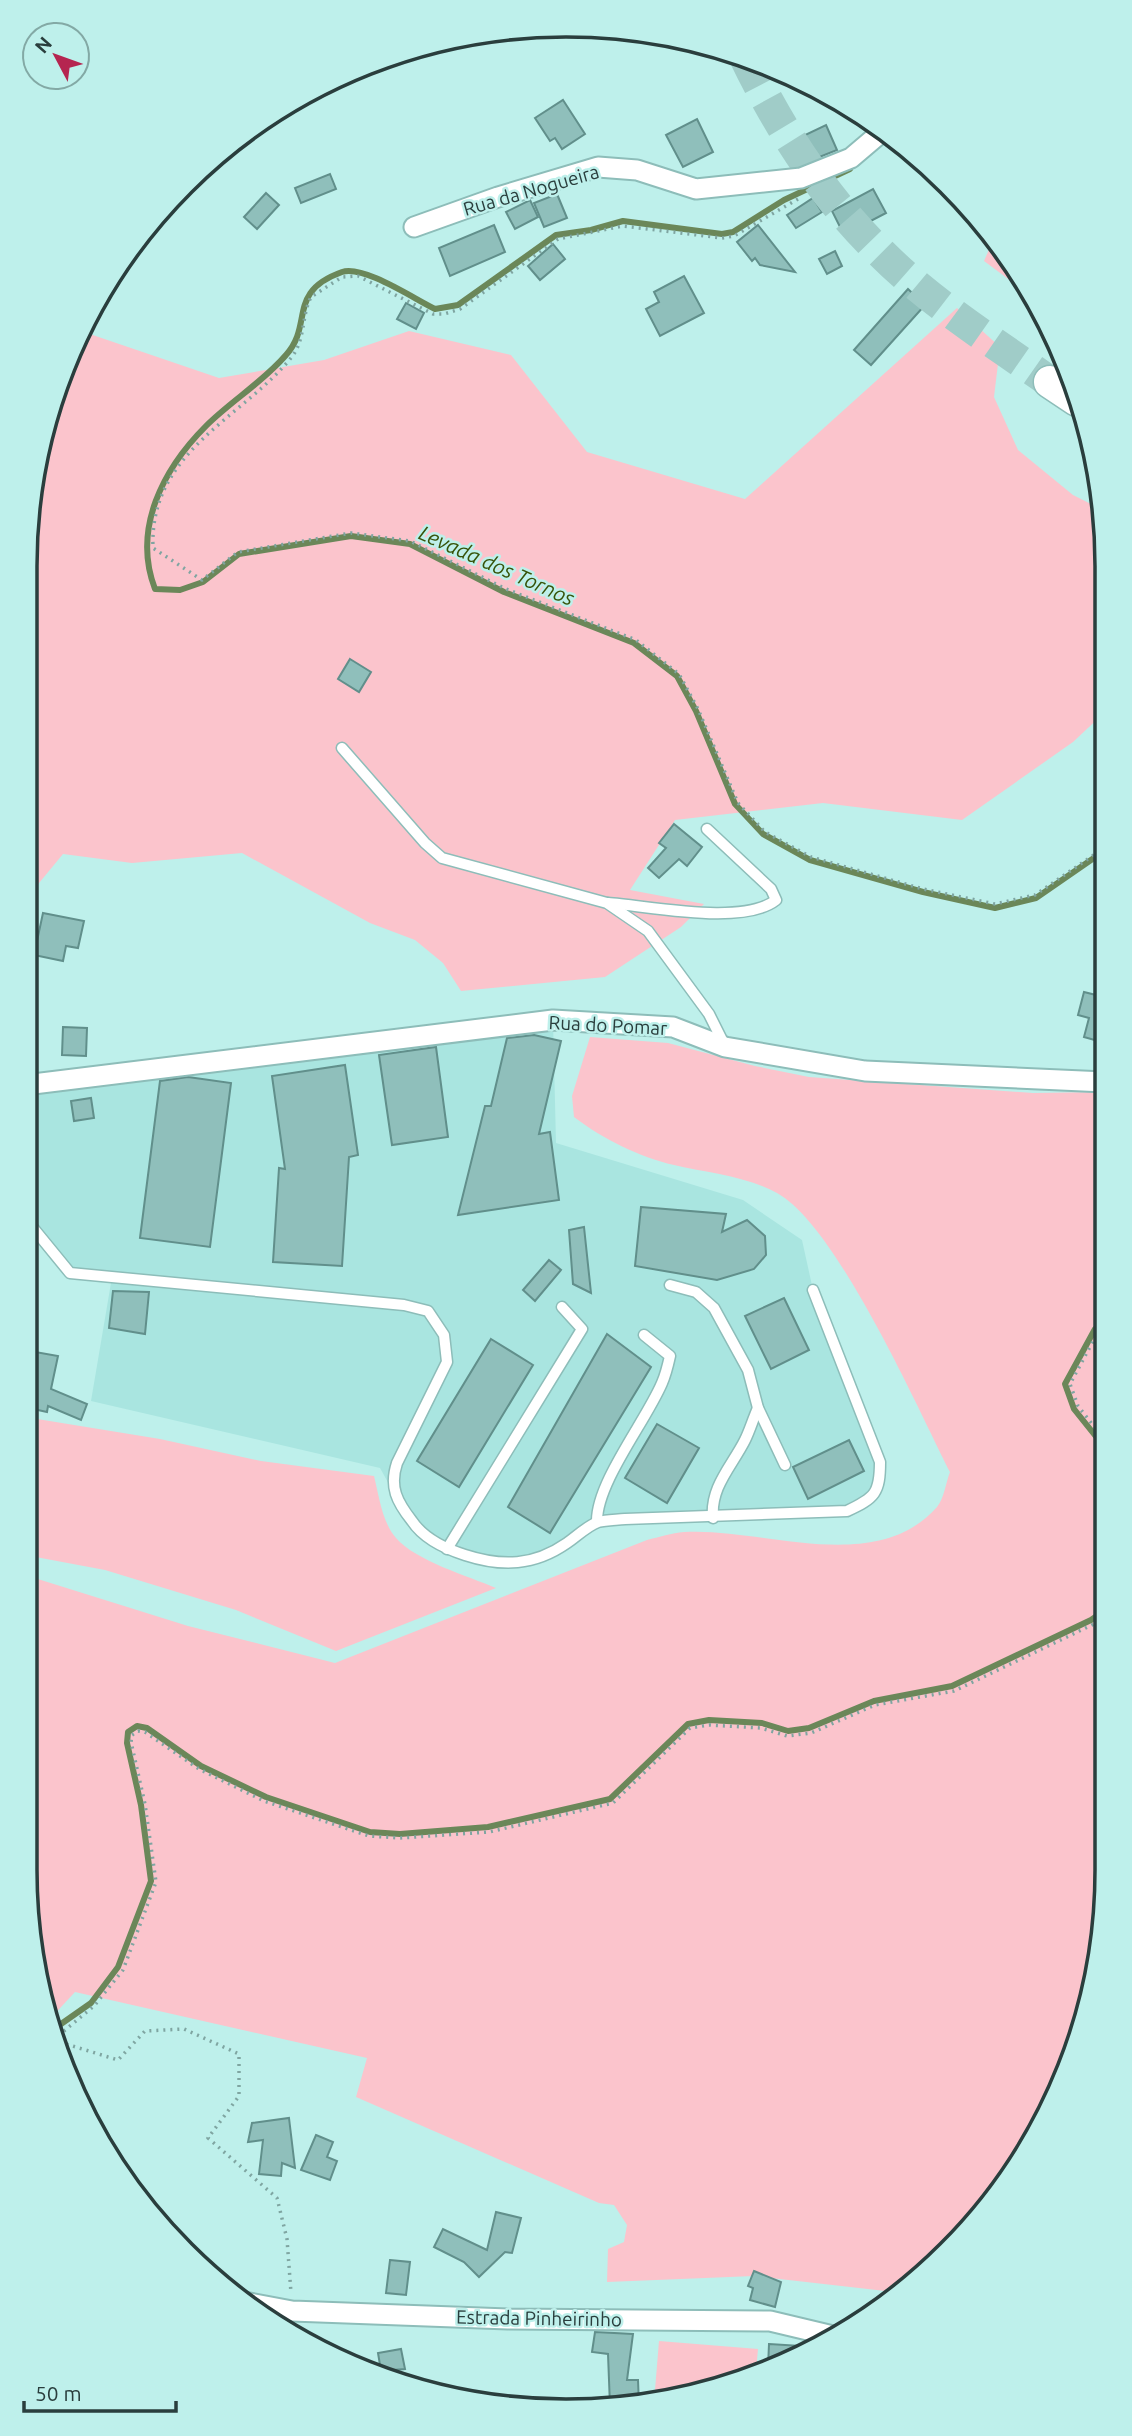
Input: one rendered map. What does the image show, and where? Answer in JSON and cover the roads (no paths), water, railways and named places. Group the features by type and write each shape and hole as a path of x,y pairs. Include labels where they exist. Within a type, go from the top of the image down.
{"main road":[{"path":"1050,382 1066,392"}],"street":[{"name":"Rua da Nogueira","path":"414,227 598,167 637,170 696,189 801,178 850,158 875,137"},
{"name":"Rua do Pomar","path":"37,1084 553,1020 673,1027 725,1047 865,1071 1095,1082"},
{"name":"Estrada Pinheirinho","path":"267,2306 292,2311 508,2319 770,2321 821,2333"}],"lane":[{"path":"341,748 425,843 442,858 607,902 721,913 765,908 776,900 771,889 707,829"},
{"path":"607,902 648,931 709,1014 725,1047"},
{"path":"37,1234 70,1273 404,1305 428,1311 444,1335 447,1362 400,1456 392,1476 393,1492 416,1527 447,1549 491,1563 515,1564 540,1558 597,1522 713,1518 791,1511 847,1511 867,1502 880,1486 880,1462 813,1290"},
{"path":"670,1285 696,1292 714,1308 748,1370 758,1408 785,1465"},
{"path":"447,1549 582,1329 562,1307"},
{"path":"597,1522 597,1511 607,1484 662,1382 670,1356 644,1335"},
{"path":"713,1518 712,1506 716,1488 746,1439 758,1408"}],"waterway":[{"name":"Levada dos Tornos","path":"850,169 784,200 733,232 722,234 623,221 591,230 556,235 458,305 435,309 363,273 342,272 325,280 307,299 299,332 286,355 206,426 177,461 165,481 156,501 147,544 155,589 180,590 203,582 239,554 351,536 410,544 504,592 634,643 677,676 696,711 735,804 763,834 810,860 923,892 995,908 1036,898 1095,857"},
{"name":"Levada dos Tornos","path":"1095,1329 1065,1384 1074,1409 1095,1435"},
{"name":"Levada dos Tornos","path":"60,2024 91,2003 118,1967 151,1881 141,1805 127,1743 128,1732 137,1726 147,1728 201,1766 266,1797 370,1832 400,1834 488,1827 610,1799 688,1724 709,1720 762,1723 788,1731 809,1728 874,1701 952,1686 1095,1617"}],"tunnel":[{"path":"752,71 804,161 860,232 900,271 941,305 1050,382"}]}
